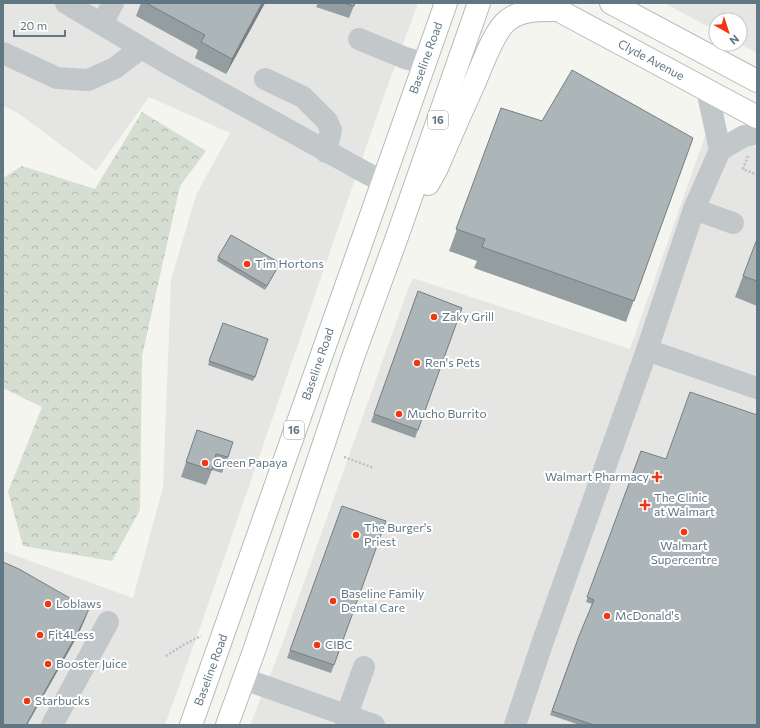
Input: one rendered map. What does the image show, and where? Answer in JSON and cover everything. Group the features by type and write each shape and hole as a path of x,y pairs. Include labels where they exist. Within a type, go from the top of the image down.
{"main road":[{"name":"Baseline Road","path":"191,725 446,3"},
{"name":"16","path":"227,725 352,360 479,3"},
{"path":"611,3 757,81"},
{"path":"397,237 437,168 485,57 501,27 506,20 515,16 551,6"},
{"name":"Clyde Avenue","path":"551,6 757,117"},
{"path":"211,668 244,679"}],"lane":[{"path":"66,3 141,48 326,152 383,181"},
{"path":"102,24 113,3"},
{"path":"359,39 405,58 424,63"},
{"path":"3,53 58,78 88,80 114,68 141,48"},
{"path":"265,79 303,97 327,121 331,130 326,152"},
{"path":"707,90 720,150"},
{"path":"515,725 543,641 647,350 694,209 720,150 744,136 754,142"},
{"path":"694,209 733,223"},
{"path":"647,350 757,388"},
{"path":"52,725 108,622"},
{"path":"346,720 364,667"},
{"path":"244,679 346,720 374,725"}],"path":[{"path":"754,142 743,169 757,175"},
{"path":"344,457 374,468"},
{"path":"166,656 205,634"}],"shaded area":[{"path":"3,3 418,3 380,107 165,725 3,725 3,551 133,598 163,487 171,280 196,195 230,133 149,97 96,171 18,113 3,106"},
{"path":"664,3 757,3 757,53 748,48 748,12 708,12 708,27"},
{"path":"702,121 757,148 757,725 250,725 280,650 413,278 630,349 706,133"}],"green space":[{"path":"142,112 206,151 180,186 142,356 140,510 112,561 23,546 8,492 42,407 3,388 3,178 22,166 95,189"}],"building":[{"path":"146,3 262,3 232,59 201,42 205,35"},
{"path":"343,3 355,3 354,6"},
{"path":"572,70 693,138 634,301 482,247 485,239 456,229 501,108 542,121"},
{"name":"Tim Hortons","path":"231,235 280,263 267,286 218,257"},
{"path":"757,239 757,281 743,276"},
{"path":"418,291 462,308 418,430 374,414"},
{"path":"223,323 268,339 255,377 209,361"},
{"name":"Walmart Supercentre","path":"690,392 757,415 757,725 594,725 552,711 579,636 594,600 587,597 641,451 666,459"},
{"path":"197,430 233,442 228,457 216,454 212,470 186,462"},
{"path":"342,506 386,521 334,665 290,650"},
{"path":"3,562 19,569 89,609 79,630 26,725 3,725"}],"place":[{"name":"Tim Hortons","path":"247,264"},
{"name":"Zaky Grill","path":"434,317"},
{"name":"Ren's Pets","path":"417,363"},
{"name":"Mucho Burrito","path":"399,414"},
{"name":"Green Papaya","path":"205,463"},
{"name":"Walmart Pharmacy","path":"657,477"},
{"name":"The Clinic at Walmart","path":"645,505"},
{"name":"Walmart Supercentre","path":"684,532"},
{"name":"The Burger's Priest","path":"356,535"},
{"name":"Baseline Family Dental Care","path":"333,601"},
{"name":"Loblaws","path":"48,604"},
{"name":"McDonald's","path":"607,616"},
{"name":"Fit4Less","path":"40,635"},
{"name":"CIBC","path":"317,645"},
{"name":"Booster Juice","path":"48,664"},
{"name":"Starbucks","path":"27,701"}]}
